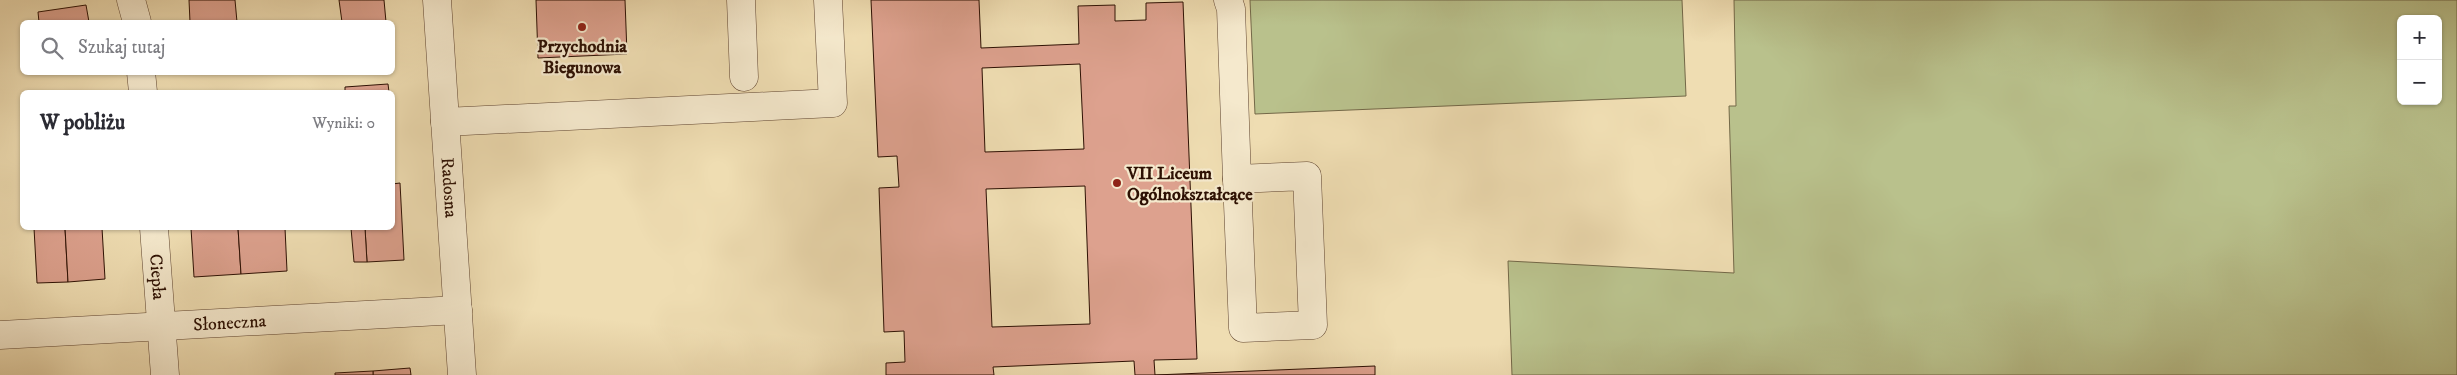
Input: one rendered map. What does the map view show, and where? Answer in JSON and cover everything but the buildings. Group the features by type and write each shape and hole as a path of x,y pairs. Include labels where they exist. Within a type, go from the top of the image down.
{"street":[{"path":"131,0 136,20"},
{"name":"Radosna","path":"437,0 462,375"},
{"path":"741,0 744,77"},
{"path":"445,122 832,103 828,0"},
{"path":"1228,0 1231,9 1237,179 1244,328 1313,325 1307,176 1237,179"},
{"path":"141,75 143,90"},
{"name":"Ciepła","path":"154,230 163,324 165,375"},
{"name":"Słoneczna","path":"0,335 163,324 458,310"}],"green space":[{"path":"1250,0 1682,0 1686,96 1255,114"},
{"path":"1734,0 2457,0 2457,375 1512,375 1508,261 1734,273 1729,106 1736,106"}],"place":[{"name":"Przychodnia Biegunowa","path":"582,27"},
{"name":"VII Liceum Ogólnokształcące","path":"1117,183"}]}
